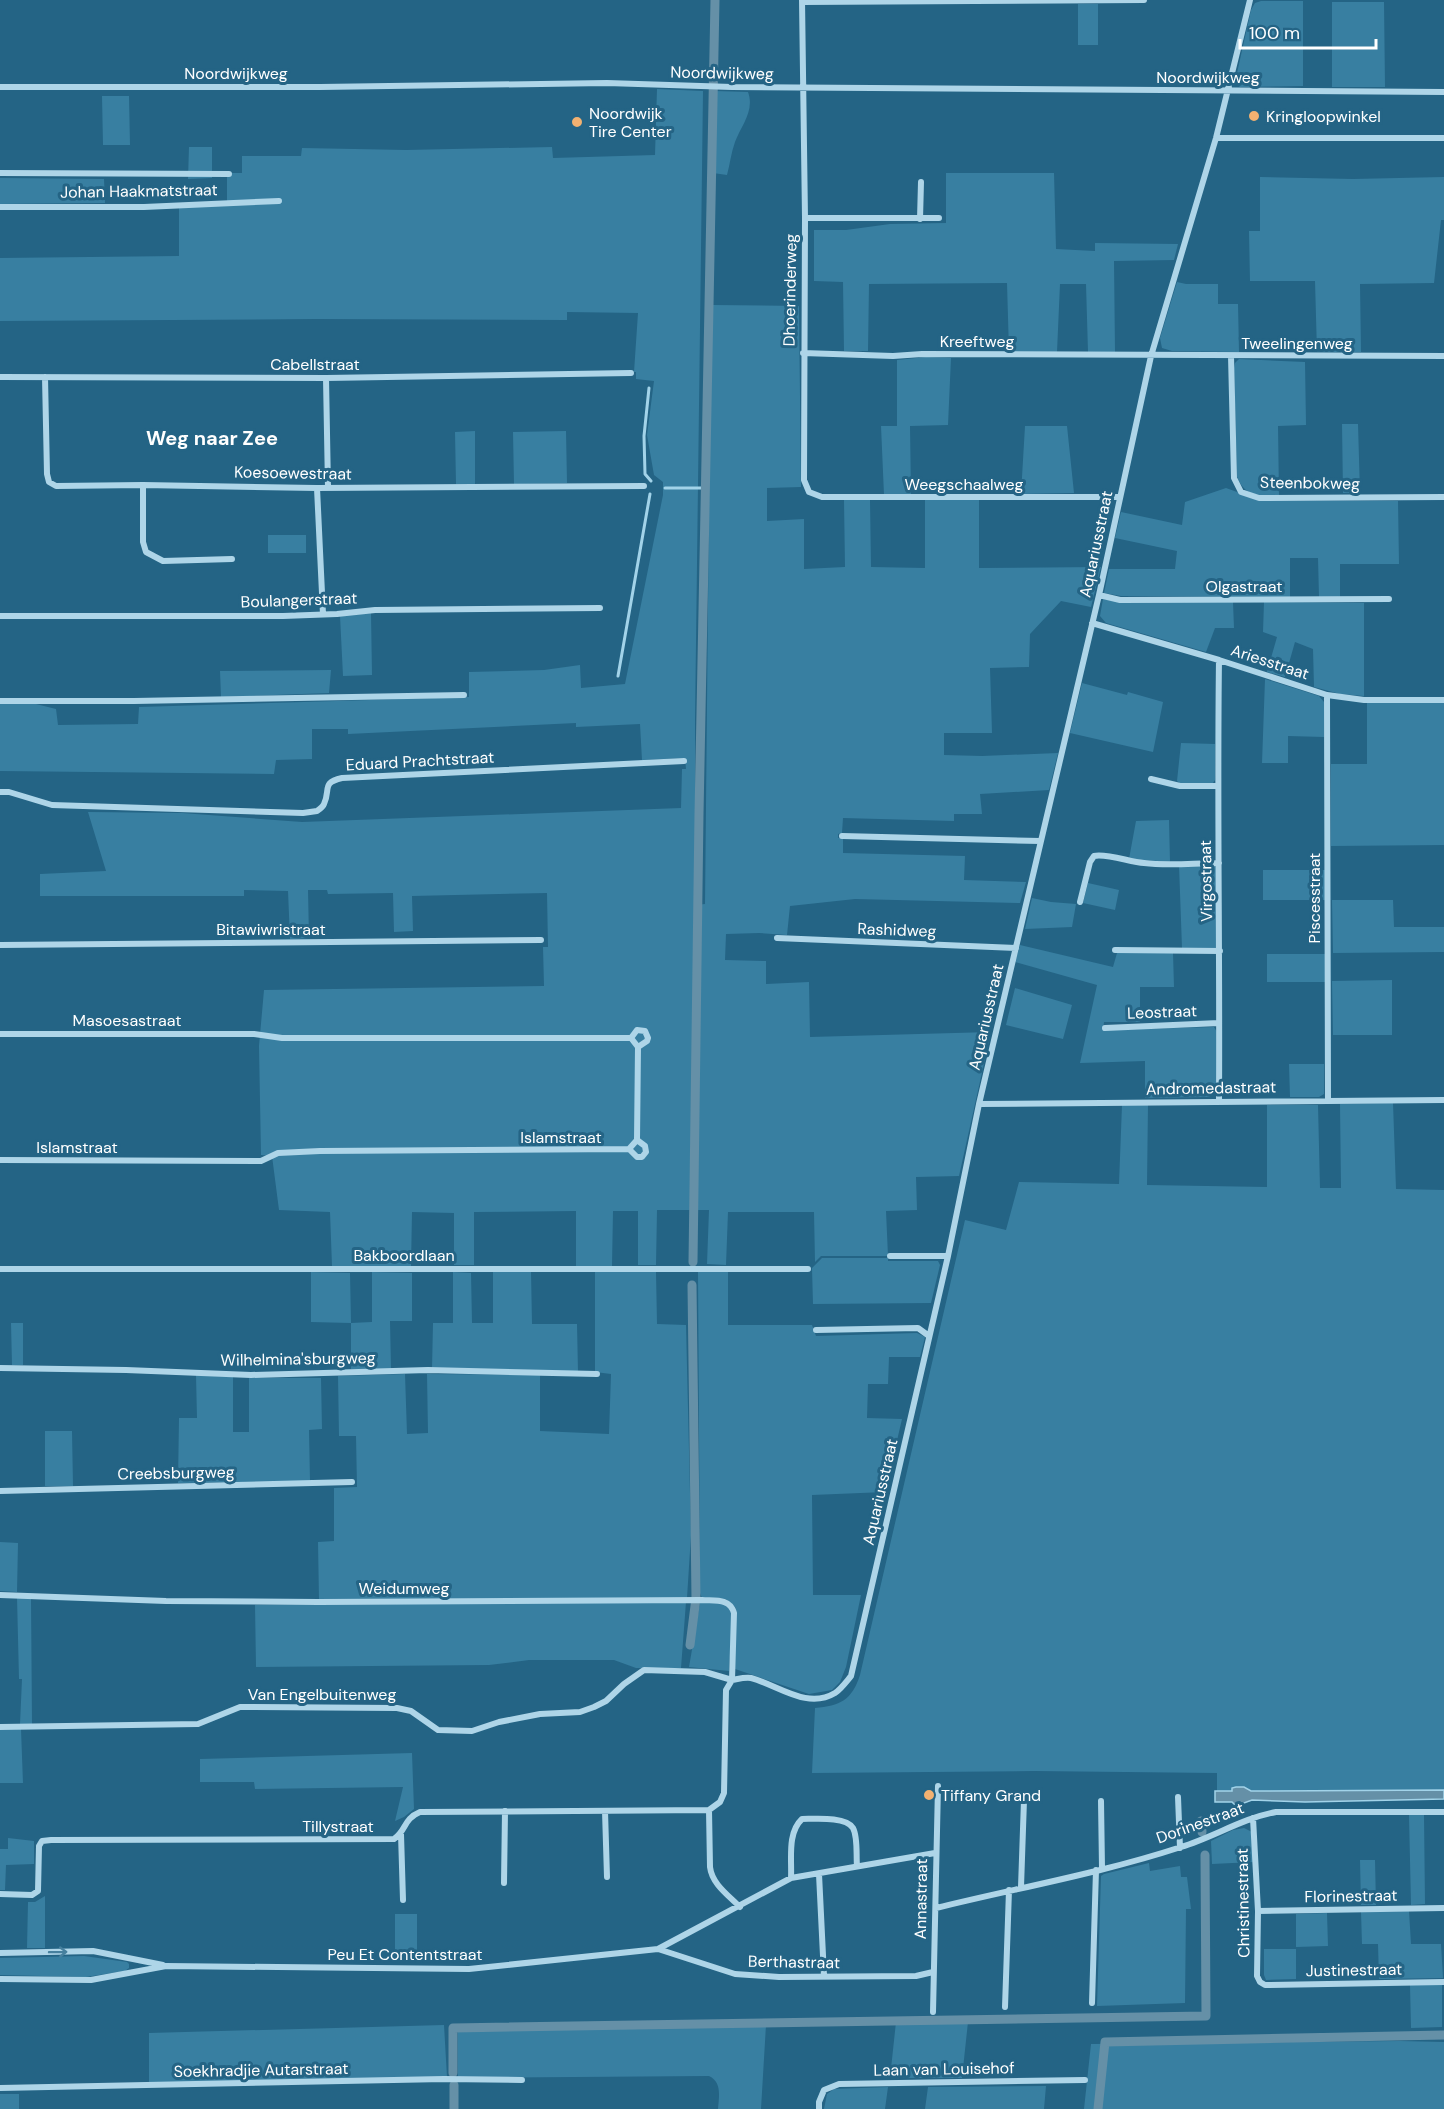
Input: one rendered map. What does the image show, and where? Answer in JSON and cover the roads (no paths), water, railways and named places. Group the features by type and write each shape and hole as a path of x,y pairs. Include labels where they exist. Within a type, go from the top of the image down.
{"street":[{"path":"802,1 1144,0"},
{"name":"Aquariusstraat","path":"732,1680 750,1678 781,1691 813,1699 826,1698 837,1692 851,1676 966,1176 979,1104 1099,595 1151,356 1216,138 1250,0"},
{"name":"Dhoerinderweg","path":"802,1 805,218 804,480 809,492"},
{"name":"Noordwijkweg","path":"0,87 320,87 607,83 701,87 1444,92"},
{"path":"1216,138 1444,138"},
{"path":"0,173 229,174"},
{"path":"920,219 921,182"},
{"name":"Johan Haakmatstraat","path":"0,207 144,207 279,201"},
{"path":"805,218 939,219"},
{"name":"Kreeftweg","path":"803,353 893,357 922,354 1151,356"},
{"name":"Tweelingenweg","path":"1151,356 1444,356"},
{"name":"Steenbokweg","path":"1231,356 1234,478 1241,492 1259,498 1444,496"},
{"name":"Cabellstraat","path":"0,377 326,378 631,373"},
{"name":"Koesoewestraat","path":"45,377 47,474 49,483 56,486 317,488 644,486"},
{"path":"326,378 328,488"},
{"path":"143,485 142,542 146,552 163,561 232,559"},
{"path":"317,488 323,614"},
{"name":"Weegschaalweg","path":"809,492 822,497 1120,497"},
{"name":"Olgastraat","path":"1099,595 1120,600 1389,599"},
{"name":"Boulangerstraat","path":"0,616 283,616 375,610 600,608"},
{"name":"Ariesstraat","path":"1092,623 1219,660 1327,695 1364,700 1444,700"},
{"name":"Virgostraat","path":"1219,660 1217,786 1220,951 1219,1101"},
{"path":"0,700 134,701 464,695"},
{"name":"Piscesstraat","path":"1327,695 1328,1100"},
{"name":"Eduard Prachtstraat","path":"0,792 9,792 52,805 303,813 317,811 324,804 327,786 332,780 342,778 684,761"},
{"path":"1151,779 1180,786 1217,786"},
{"path":"842,836 1040,841"},
{"path":"1080,902 1090,861 1094,856 1101,854 1125,861 1149,864 1219,863"},
{"name":"Rashidweg","path":"777,938 1016,948"},
{"name":"Bitawiwristraat","path":"0,945 541,940"},
{"path":"1115,950 1220,951"},
{"name":"Leostraat","path":"1105,1028 1220,1023"},
{"path":"629,1149 637,1140 638,1047 631,1038 637,1030 645,1031 648,1038 638,1047"},
{"name":"Masoesastraat","path":"0,1034 254,1034 282,1038 631,1038"},
{"name":"Andromedastraat","path":"979,1104 1444,1100"},
{"name":"Islamstraat","path":"0,1160 261,1161 278,1153 320,1151 629,1149 642,1157 646,1152 645,1146 637,1140"},
{"path":"890,1257 948,1256"},
{"name":"Bakboordlaan","path":"0,1269 808,1269"},
{"path":"816,1330 918,1328 929,1336"},
{"name":"Wilhelmina'sburgweg","path":"0,1368 251,1375 428,1370 597,1374"},
{"name":"Creebsburgweg","path":"0,1491 352,1482"},
{"name":"Weidumweg","path":"0,1594 166,1601 725,1601 734,1609 732,1680"},
{"name":"Van Engelbuitenweg","path":"0,1727 198,1724 240,1707 397,1708 411,1711 438,1730 472,1731 499,1722 530,1716 580,1712 606,1701 644,1670 705,1672 732,1680"},
{"path":"403,1900 401,1834 407,1820 420,1812 709,1810 720,1802 724,1793 724,1700 726,1690 732,1680"},
{"name":"Annastraat","path":"933,2012 938,1786"},
{"path":"1178,1797 1180,1848"},
{"path":"1021,1887 1024,1800"},
{"path":"1092,2003 1101,1801"},
{"path":"709,1810 711,1875 714,1881 740,1907"},
{"path":"504,1883 505,1811"},
{"path":"605,1811 607,1877"},
{"name":"Dorinestraat","path":"936,1908 1180,1848 1253,1818 1276,1812 1444,1812"},
{"name":"Christinestraat","path":"1253,1818 1256,1834 1258,1911 1257,1976 1265,1985"},
{"path":"857,1866 854,1829 849,1823 840,1820 802,1819 796,1824 792,1833 791,1878 935,1854"},
{"name":"Tillystraat","path":"0,1894 32,1895 38,1891 39,1846 42,1841 51,1839 394,1839 401,1834"},
{"path":"819,1874 824,1976"},
{"name":"Peu Et Contentstraat","path":"0,1953 93,1951 166,1966 469,1969 658,1949 791,1878"},
{"path":"1005,2007 1008,1890"},
{"name":"Florinestraat","path":"1258,1911 1444,1908"},
{"name":"Berthastraat","path":"658,1949 735,1974 779,1977 916,1976 933,1972"},
{"name":"Peu Et Contentstraat","path":"0,1979 91,1980 166,1966"},
{"name":"Justinestraat","path":"1265,1985 1444,1982"},
{"name":"Soekhradjie Autarstraat","path":"0,2088 444,2079 522,2080"},
{"name":"Laan van Louisehof","path":"819,2109 824,2090 839,2084 1085,2080"}],"waterway":[{"path":"693,1262 699,814 715,0"},
{"path":"649,388 644,436 645,474 651,481"},
{"path":"665,488 705,488"},
{"path":"618,676 650,494"},
{"path":"690,1645 696,1598 692,1285"},
{"path":"1201,1821 1202,1832"},
{"path":"453,2073 453,2028 1206,2016 1205,1855"},
{"path":"1098,2109 1105,2042 1444,2035"},
{"path":"454,2085 454,2109"}],"place":[{"name":"Kringloopwinkel","path":"1254,116"},
{"name":"Noordwijk Tire Center","path":"577,122"},
{"name":"Tiffany Grand","path":"929,1795"}],"district":[{"name":"Weg naar Zee","path":"212,438"}]}
